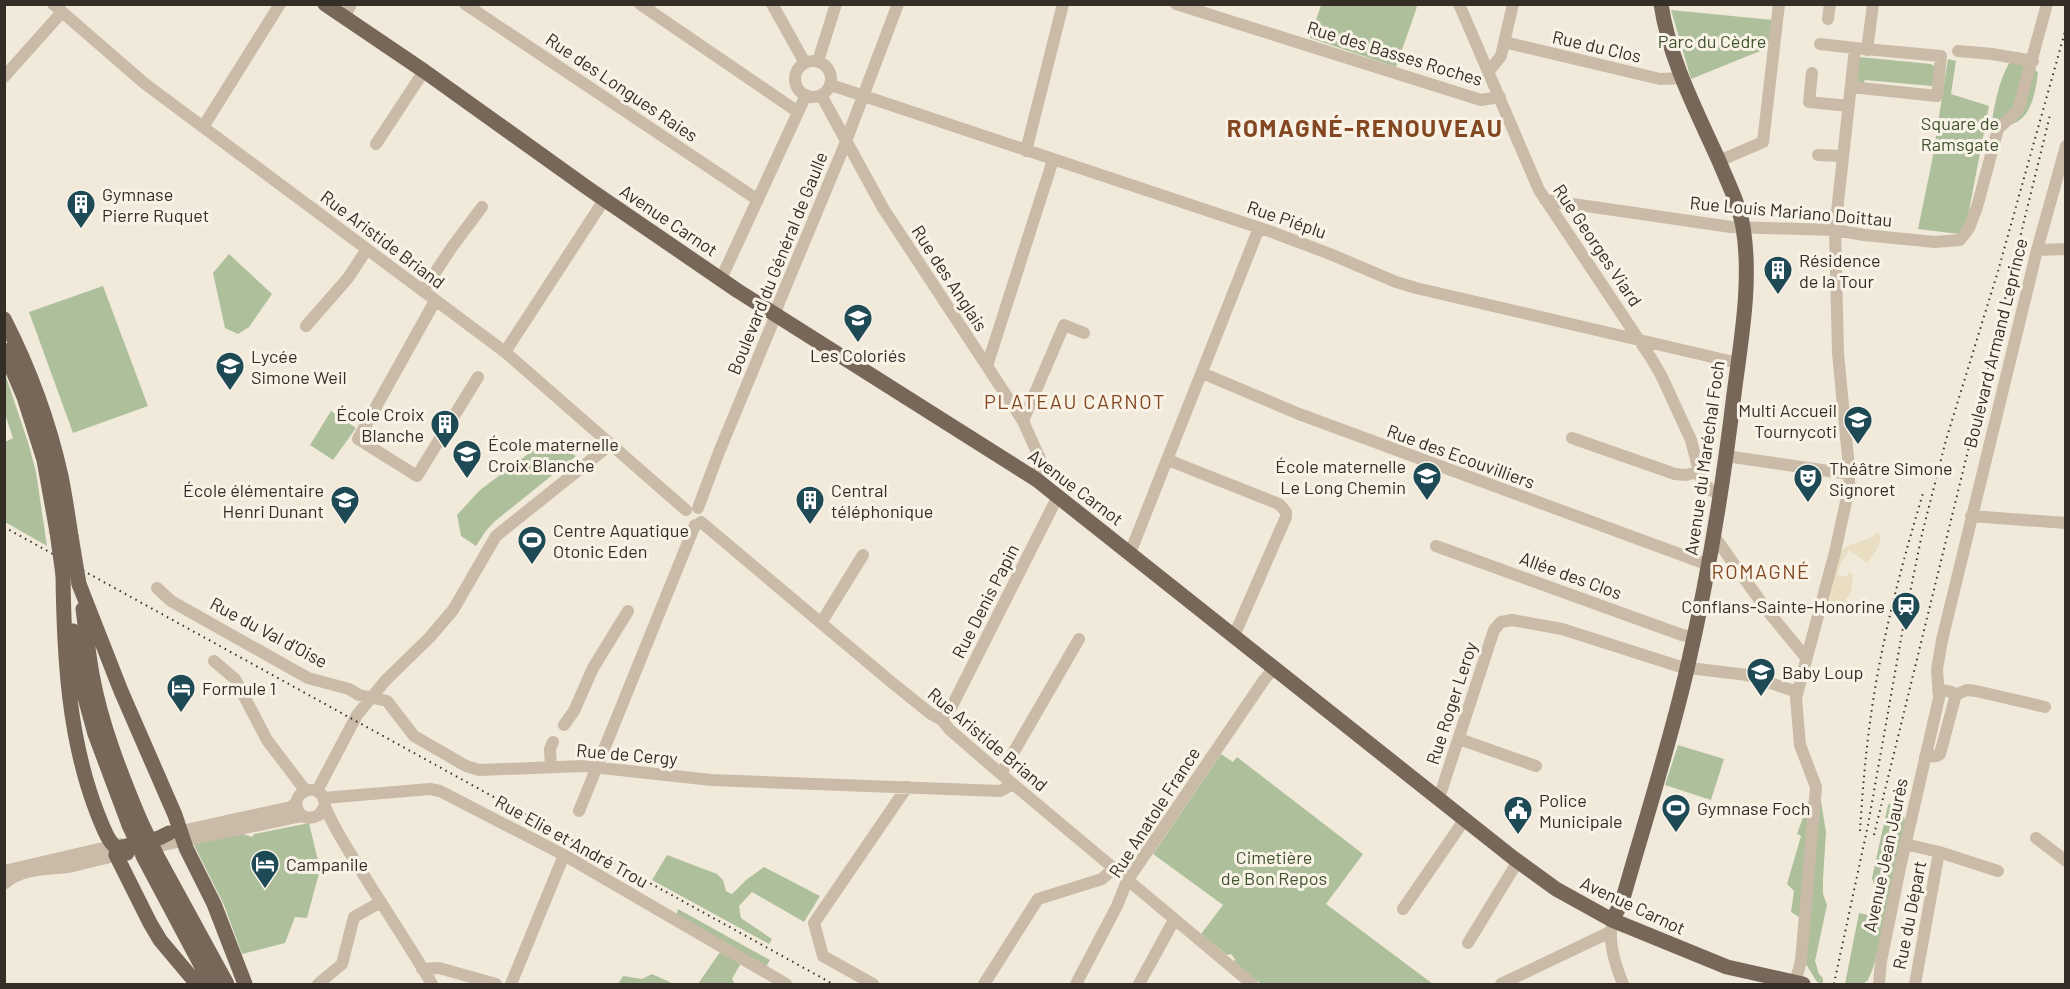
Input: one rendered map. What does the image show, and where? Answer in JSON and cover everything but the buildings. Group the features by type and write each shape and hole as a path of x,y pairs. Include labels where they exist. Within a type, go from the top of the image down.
{"main road":[{"name":"Avenue Carnot","path":"325,4 348,11 424,71 604,200 721,279 1037,480 1518,861 1611,926 1727,967 1799,983"},
{"name":"Avenue du Maréchal Foch","path":"1611,926 1622,902 1687,669 1709,566 1726,456 1745,289 1743,227 1735,198 1683,78 1666,29 1661,4"},
{"path":"4,319 38,397 61,477 64,534 64,632 74,732 82,769 105,832 105,843 118,851 160,940 197,984"},
{"path":"4,350 24,397 79,584 177,833 214,904 245,984"},
{"path":"63,575 84,694 102,758 135,822 211,984"},
{"path":"79,584 92,675 135,822"},
{"path":"118,851 122,847 177,833"},
{"path":"150,856 227,984"}],"street":[{"path":"203,127 280,4"},
{"name":"Rue des Longues Raies","path":"465,4 758,200"},
{"path":"640,4 798,112"},
{"path":"772,4 805,63"},
{"path":"818,61 836,4"},
{"name":"Boulevard du Général de Gaulle","path":"692,509 719,452 773,322 898,4"},
{"name":"Boulevard du Général de Gaulle","path":"887,32 895,34 906,4"},
{"path":"1026,151 1063,4"},
{"name":"Rue des Basses Roches","path":"1176,4 1481,100 1500,97"},
{"name":"Rue Georges Viard","path":"1459,4 1545,200 1642,342 1661,375 1691,440 1699,472 1706,487 1721,494"},
{"path":"1489,71 1501,56 1513,4"},
{"path":"1719,161 1763,142 1779,4"},
{"path":"1828,18 1830,4"},
{"path":"1799,983 1816,788 1800,745 1796,707 1797,692 1848,497 1849,474 1838,353 1835,230 1851,87 1874,4"},
{"path":"1958,51 2032,61 2047,4"},
{"path":"4,77 58,8"},
{"name":"Rue Aristide Briand","path":"58,8 133,74 505,352 611,444 692,509"},
{"name":"Rue du Clos","path":"1504,44 1660,79 1683,78"},
{"path":"1820,44 1941,56 1937,96 1851,87"},
{"path":"818,61 830,70 831,85 821,95 806,96 795,82 797,71 805,63 818,61"},
{"name":"Rue Louis Mariano Doittau","path":"1545,200 1731,227 1835,230 1864,235 1953,242 1963,238 1969,228 1998,129 2018,110 2032,61"},
{"path":"376,144 424,71"},
{"path":"1812,73 1809,102 1849,106"},
{"name":"Rue Piéplu","path":"831,85 1259,228 1330,254 1396,282 1738,363"},
{"name":"Rue des Anglais","path":"821,95 883,208 1023,422 1040,459 1037,480"},
{"path":"721,279 806,96"},
{"name":"Boulevard Armand Leprince","path":"1938,689 1937,669 1971,516 2037,250 2066,146"},
{"path":"1818,154 1843,156"},
{"path":"987,366 1053,160"},
{"path":"505,352 604,200"},
{"path":"423,291 482,207"},
{"path":"1130,553 1259,228"},
{"path":"306,326 348,278 367,249"},
{"path":"2037,250 2066,249"},
{"path":"435,301 358,439 417,476 478,377"},
{"path":"1023,422 1064,325 1084,333"},
{"name":"Rue des Ecouvilliers","path":"1202,373 1331,426 1709,566"},
{"path":"1572,438 1675,474 1686,475 1699,472"},
{"path":"318,800 351,724 385,681 430,637 453,610 496,536 611,444"},
{"path":"1726,456 1849,474"},
{"path":"1167,460 1279,504 1286,512 1286,517 1234,636"},
{"name":"Rue Denis Papin","path":"942,720 952,706 1058,496"},
{"path":"579,811 703,516 692,509"},
{"path":"1971,516 2066,523"},
{"name":"Rue Aristide Briand","path":"698,524 931,714 942,720 950,730 1001,774 1252,984"},
{"path":"1714,536 1766,609 1807,656"},
{"name":"Allée des Clos","path":"1436,546 1682,635 1694,637"},
{"path":"821,623 863,555"},
{"name":"Rue du Val d'Oise","path":"157,588 171,601 308,678 349,689 370,698"},
{"path":"564,725 574,711 593,668 628,611"},
{"name":"Rue Roger Leroy","path":"1439,798 1494,630 1501,622 1512,620 1562,629 1687,669"},
{"path":"1001,774 1079,639"},
{"path":"214,661 235,679 267,740 318,800 422,969 428,983"},
{"name":"Rue Anatole France","path":"1076,984 1117,906 1127,881 1274,668"},
{"path":"1687,669 1747,675 1797,692"},
{"path":"370,698 387,701 385,681"},
{"path":"1938,689 1952,692 1955,695"},
{"name":"Avenue Jean Jaurès","path":"1879,984 1881,961 1905,844 1939,698 1938,689"},
{"path":"1955,695 1967,690 1976,691 2045,707"},
{"path":"1925,757 1940,754 1955,695"},
{"name":"Rue de Cergy","path":"387,701 414,736 466,766 479,770 597,766 711,780 1000,791 1013,784"},
{"path":"1459,738 1536,766"},
{"path":"551,767 550,749 553,742"},
{"path":"873,984 823,956 814,924 907,787"},
{"name":"Rue Elie et André Trou","path":"177,833 302,816 311,818 318,800 430,789 440,791 564,855 786,984"},
{"path":"177,833 291,807 296,803 299,795 318,800"},
{"path":"296,803 302,816"},
{"path":"1402,909 1465,819"},
{"path":"2036,838 2066,861"},
{"path":"1905,844 1940,852 1998,871"},
{"path":"4,871 118,851"},
{"path":"5,882 17,874 72,866 118,851"},
{"name":"Rue du Départ","path":"1914,984 1940,852"},
{"path":"511,984 564,855"},
{"path":"1468,943 1518,861"},
{"path":"984,984 1038,899 1102,879 1113,869"},
{"path":"318,984 342,964 354,917 381,902"},
{"path":"1139,984 1174,920"},
{"path":"1501,984 1611,926 1617,969 1623,984"},
{"name":"Avenue Jean Jaurès","path":"1871,984 1881,961"},
{"path":"422,969 440,968 496,984"}],"green space":[{"path":"1411,4 1417,7 1396,67 1310,38 1321,5"},
{"name":"Parc du Cèdre","path":"1671,10 1773,20 1770,47 1691,79"},
{"path":"1859,57 1931,64 1935,67 1932,86 1865,80 1863,84 1857,84"},
{"name":"Square de Ramsgate","path":"1948,59 1956,61 1951,94 1989,106 1967,221 1959,234 1918,229 1932,161"},
{"path":"2011,60 2034,68 2038,73 2036,86 2030,107 2022,118 1998,129 1992,121 1995,105 2001,81"},
{"path":"229,254 272,294 249,327 238,334 225,328 213,273"},
{"path":"103,286 148,406 73,433 29,312"},
{"path":"5,374 36,472 47,546 5,522 5,442 13,438 5,414"},
{"path":"331,411 356,428 333,460 310,445"},
{"path":"547,440 576,456 494,522 476,546 461,536 457,515 480,490"},
{"path":"1678,745 1724,759 1711,800 1665,785"},
{"name":"Cimetière de Bon Repos","path":"1221,754 1233,762 1237,757 1363,854 1326,904 1433,984 1261,984 1234,962 1235,959 1231,954 1227,955 1201,934 1223,905 1153,854"},
{"path":"1820,795 1826,832 1823,894 1827,905 1815,961 1819,974 1823,978 1823,984 1817,982 1804,961 1808,923 1791,912 1794,891 1787,884 1801,836 1797,834 1810,798"},
{"path":"1895,801 1899,802 1906,823 1890,902 1873,968 1868,980 1863,984 1845,984 1859,913 1868,915 1875,887 1872,878 1888,805"},
{"name":"Campanile","path":"309,823 319,865 322,862 307,918 295,917 285,943 242,954 224,905 193,843 243,834 252,837 254,834"},
{"path":"667,855 717,874 723,880 726,891 732,894 764,867 820,896 804,922 752,892 739,906 741,918 772,939 769,944 652,880"},
{"path":"678,909 770,960 766,967 675,918"},
{"path":"720,952 741,963 732,979 735,984 698,984"},
{"path":"652,974 674,984 618,984 623,976 642,979"}],"shaded area":[{"path":"1877,533 1881,536 1878,548 1867,563 1849,550 1841,563 1837,575 1846,577 1849,572 1853,575 1851,593 1845,600 1848,603 1846,606 1824,608 1827,598 1830,598 1831,594 1828,593 1839,553 1845,547"}],"railway":[{"path":"1834,984 1868,825 1922,534 1946,440 1998,271 2066,28"},
{"path":"1874,835 2050,115"},
{"path":"1860,831 1864,777 1879,664 1896,590 1923,493"},
{"path":"4,527 833,984"}],"place":[{"name":"Gymnase Pierre Ruquet","path":"81,230"},
{"name":"Résidence de la Tour","path":"1778,296"},
{"name":"Les Coloriés","path":"858,344"},
{"name":"Lycée Simone Weil","path":"230,392"},
{"name":"Multi Accueil Tournycoti","path":"1858,446"},
{"name":"École Croix Blanche","path":"445,450"},
{"name":"École maternelle Croix Blanche","path":"467,480"},
{"name":"École maternelle Le Long Chemin","path":"1427,502"},
{"name":"Théâtre Simone Signoret","path":"1808,504"},
{"name":"École élémentaire Henri Dunant","path":"345,526"},
{"name":"Central téléphonique","path":"810,526"},
{"name":"Centre Aquatique Otonic Eden","path":"532,566"},
{"name":"Conflans-Sainte-Honorine","path":"1906,632"},
{"name":"Baby Loup","path":"1761,698"},
{"name":"Formule 1","path":"181,714"},
{"name":"Gymnase Foch","path":"1676,834"},
{"name":"Police Municipale","path":"1518,836"},
{"name":"Campanile","path":"265,890"}],"district":[{"name":"ROMAGNÉ-RENOUVEAU","path":"1365,127"},
{"name":"PLATEAU CARNOT","path":"1075,401"},
{"name":"ROMAGNÉ","path":"1761,571"}]}
